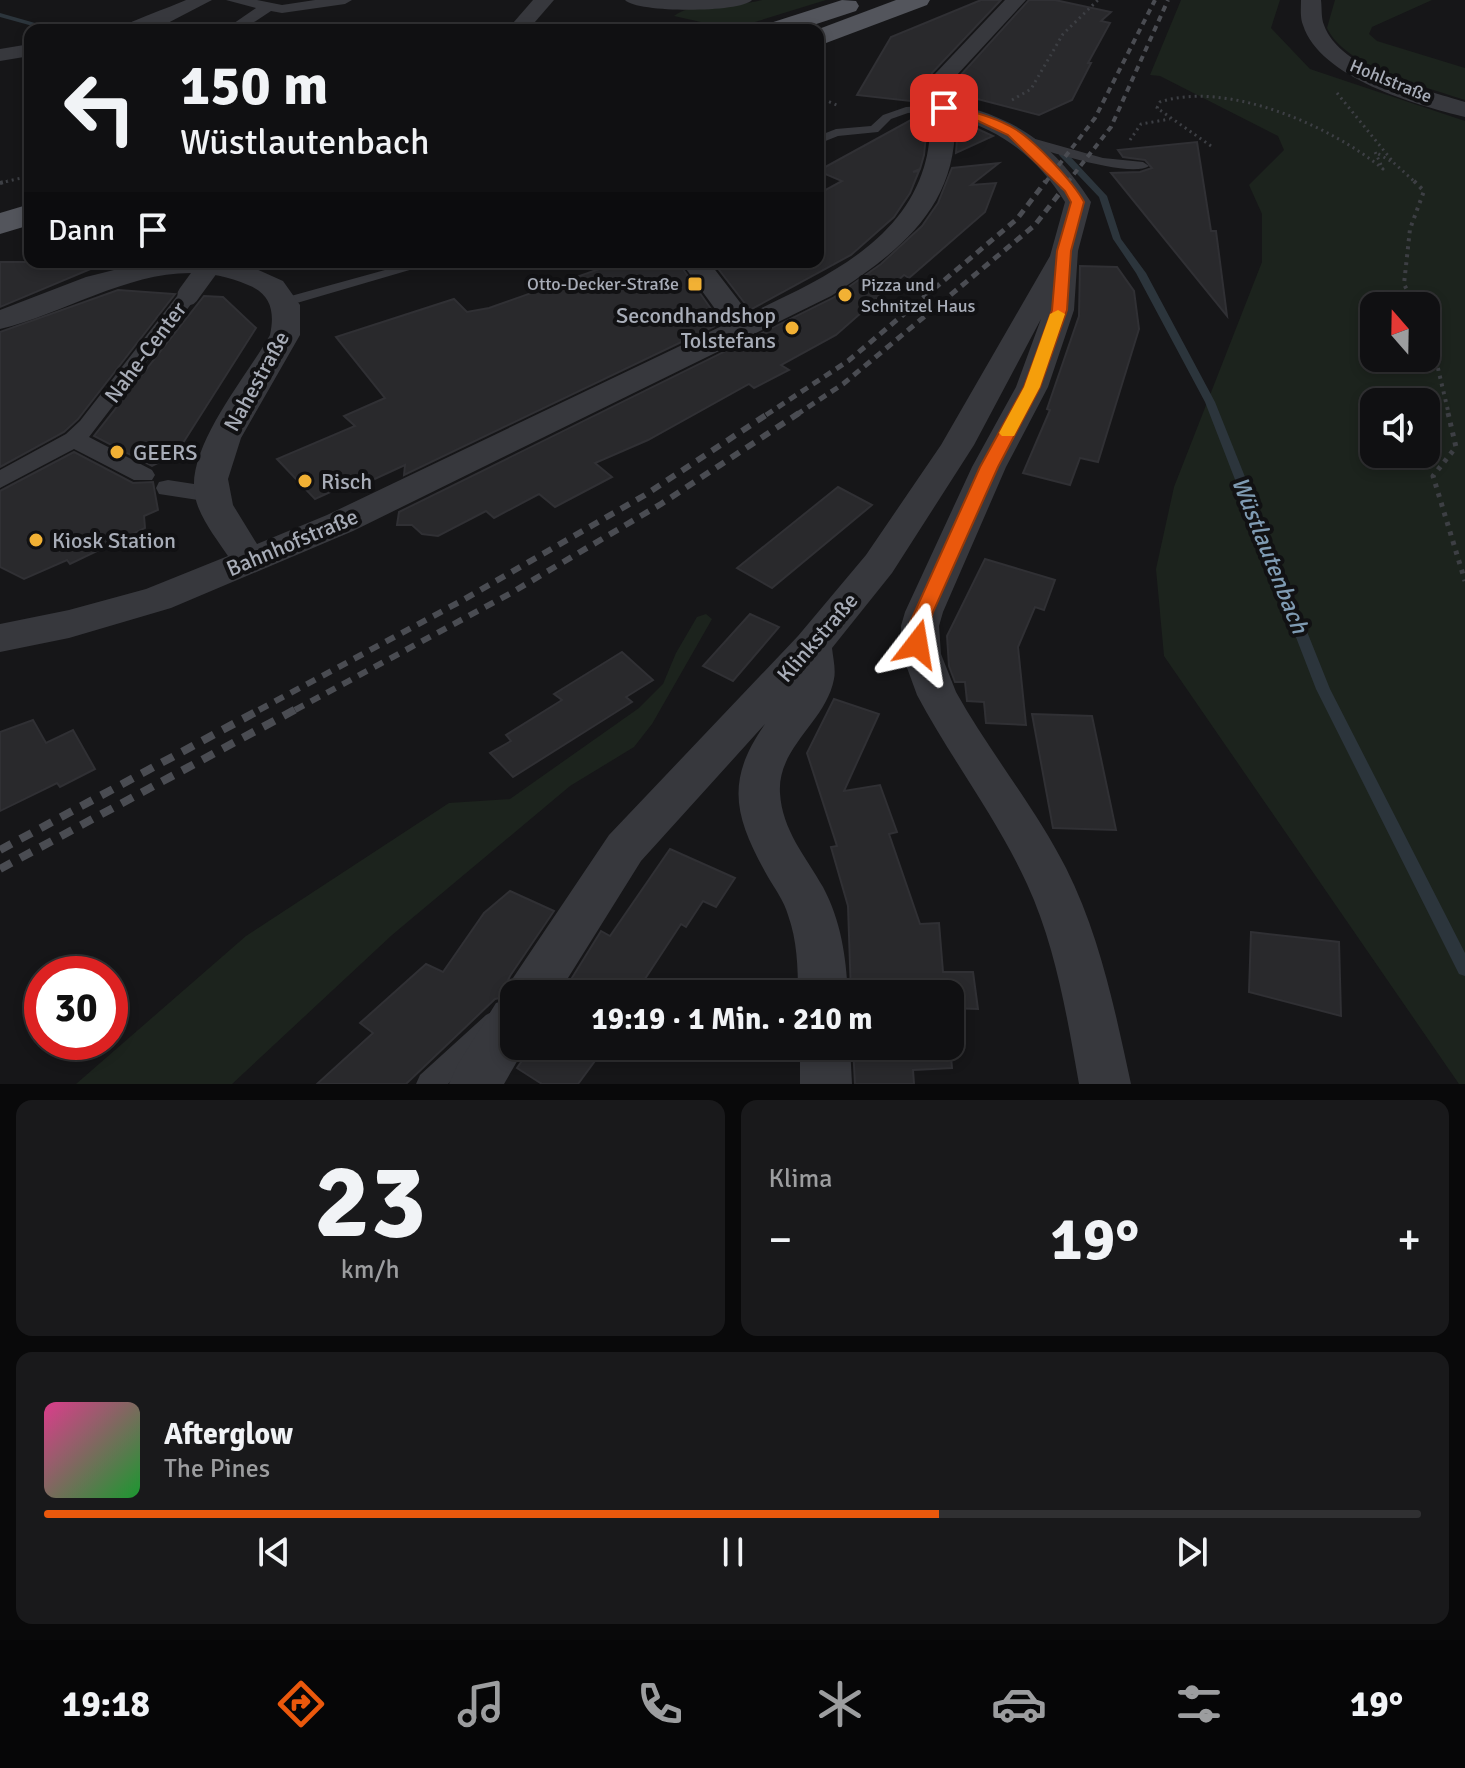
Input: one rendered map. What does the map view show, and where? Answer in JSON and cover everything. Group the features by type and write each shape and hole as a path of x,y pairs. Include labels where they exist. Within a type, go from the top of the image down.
{"main road":[{"path":"791,24 863,0"},
{"path":"824,36 918,0"},
{"path":"0,200 24,193"},
{"path":"0,224 24,216"}],"street":[{"path":"233,0 268,7 295,8 345,0"},
{"path":"522,24 544,0"},
{"path":"635,0 704,4 742,0"},
{"path":"1016,0 950,67 944,94 1019,138 1071,189 1078,202 1064,251 1059,310 1032,387 989,467 924,612 918,627 917,644 944,707 1023,835 1059,904 1082,982 1105,1084"},
{"name":"Hohlstraße","path":"1311,0 1309,14 1312,30 1331,54 1371,76 1465,110"},
{"path":"146,24 168,17 195,1"},
{"path":"241,24 268,7"},
{"path":"0,55 24,51"},
{"name":"Bahnhofstraße","path":"0,638 69,624 158,599 340,523 821,290 870,259 909,225 923,200 939,157 944,136 944,94"},
{"name":"Klinkstraße","path":"539,980 625,848 812,646 879,564 957,445 1064,251"},
{"name":"Nahestraße","path":"0,320 117,277 176,268"},
{"name":"Nahe-Center","path":"0,480 74,439 88,426 208,268"},
{"name":"Nahestraße","path":"210,268 237,269 277,289 285,302 289,319 285,335 220,447 212,474 211,494"},
{"path":"699,268 745,329"},
{"path":"74,439 143,475"},
{"path":"168,488 211,494 227,527 250,560"},
{"path":"812,646 813,682 766,753 759,776 758,794 774,847 808,905 815,926 823,980"},
{"path":"475,1084 500,1043"},
{"path":"825,1060 826,1084"}],"lane":[{"path":"824,138 836,133 874,129 887,117 944,94"},
{"path":"1019,138 1114,165 1143,166"},
{"path":"285,302 408,268"},
{"path":"429,1084 500,1020"}],"path":[{"path":"1031,89 1063,34 1098,0"},
{"path":"1332,87 1394,163 1424,191 1410,229 1404,284 1408,292"},
{"path":"1211,146 1157,108 1165,99 1200,96 1237,102 1307,123 1351,144 1383,169 1375,152 1394,163"},
{"path":"1114,165 1141,124 1171,119"},
{"path":"0,183 24,177"},
{"path":"1439,372 1456,447 1433,476 1465,581"}],"shaded area":[{"path":"826,0 748,24 710,24 674,16 704,6"},
{"path":"1181,0 1280,0 1271,28 1310,69 1465,121 1465,1084 1459,1084 1164,656 1156,569 1174,487 1262,262 1262,214 1249,185 1284,150 1278,136 1160,76 1150,75"},
{"path":"1335,0 1432,0 1372,27 1369,34 1377,41 1465,68 1465,100 1388,74 1351,54 1336,42 1327,28"},
{"path":"706,614 712,619 652,724 634,747 570,786 392,935 232,1084 76,1084 104,1060 128,1060 128,1039 246,936 449,803 510,799 639,708 663,684 676,653 697,617"}],"building":[{"path":"981,0 1001,0 932,73 928,103 857,95 891,37"},
{"path":"1029,0 1055,0 1111,12 1101,21 1110,23 1072,100 1039,115 958,94 959,77"},
{"path":"920,115 928,115 920,169 913,172 919,171 910,193 894,217 851,255 750,310 718,268 824,268 824,191 842,181 824,174 824,168"},
{"path":"958,122 971,126 993,136 956,153"},
{"path":"1197,142 1211,231 1216,231 1227,316 1111,173 1140,172 1152,168 1145,160 1123,157 1118,150"},
{"path":"999,163 971,185 996,183 985,212 909,278 904,275 836,335 781,365 789,370 754,388 749,384 648,440 595,463 612,477 555,507 539,494 494,518 486,511 438,536 422,534 412,525 397,525 399,512 833,298 881,264 922,226 938,203 952,168"},
{"path":"0,262 24,262 24,268 93,268 0,307"},
{"path":"1080,266 1117,267 1134,291 1139,329 1098,462 1080,458 1070,485 1023,473 1050,410 1047,409 1079,316"},
{"path":"602,268 682,268 721,323 404,475 405,465 366,483 361,478 315,499 277,459 355,426 344,416 385,398 336,337 454,299 467,312 489,308"},
{"path":"118,290 175,294 78,419 64,432 0,467 0,332"},
{"path":"204,296 223,297 256,328 176,454 152,466 94,436"},
{"path":"74,452 133,483 153,482 158,510 144,516 145,528 70,564 67,560 24,579 0,567 0,491"},
{"path":"838,487 872,505 772,588 737,568"},
{"path":"985,559 1055,580 1044,610 1035,607 1018,647 1026,725 986,723 984,702 967,701 965,682 955,682 949,666 947,636"},
{"path":"750,614 779,627 733,681 703,666"},
{"path":"622,652 653,680 626,697 632,702 513,777 490,753 511,741 506,735 562,700 554,694"},
{"path":"834,699 879,714 844,791 880,785 897,832 889,834 920,924 939,923 943,972 973,972 978,1009 964,1008 964,980 851,980 848,906 831,847 837,846 807,753"},
{"path":"1032,714 1092,716 1116,830 1053,828"},
{"path":"33,720 46,743 73,730 95,769 60,787 57,783 0,811 0,732"},
{"path":"670,849 735,878 716,907 703,901 686,927 681,924 644,980 571,980 601,931 610,936"},
{"path":"510,891 554,911 508,980 500,980 500,998 495,999 406,1084 317,1084 373,1033 360,1023 426,964 443,972 484,913"},
{"path":"1251,932 1339,942 1341,1016 1249,992"},
{"path":"522,1060 596,1060 578,1084 542,1084 517,1068"},
{"path":"854,1060 951,1060 952,1068 913,1070 914,1084 855,1084"}],"waterway":[{"path":"0,15 33,24"},
{"name":"Wüstlautenbach","path":"1062,153 1103,196 1117,239 1141,273 1210,402 1323,689 1465,969"}],"railway":[{"path":"1045,183 1095,118 1155,0"},
{"path":"1067,183 1111,127 1168,0"},
{"path":"766,415 848,361 1017,219 1046,181"},
{"path":"796,415 843,384 1035,225 1069,181"},
{"path":"259,710 463,600 645,495 769,413"},
{"path":"295,710 511,593 661,504 799,413"},
{"path":"0,850 263,708"},
{"path":"0,869 298,708"}],"slow traffic":[{"path":"1008,433 1032,387 1058,314"}],"place":[{"name":"Otto-Decker-Straße","path":"695,284"},
{"name":"Pizza und Schnitzel Haus","path":"845,295"},
{"name":"Secondhandshop Tolstefans","path":"792,328"},
{"name":"GEERS","path":"117,452"},
{"name":"Risch","path":"305,481"},
{"name":"Kiosk Station","path":"36,540"}],"route":[{"path":"917,644 918,627 924,612 989,467 1032,387 1059,310 1064,251 1078,202 1071,189 1013,132 980,117 944,108"}]}
